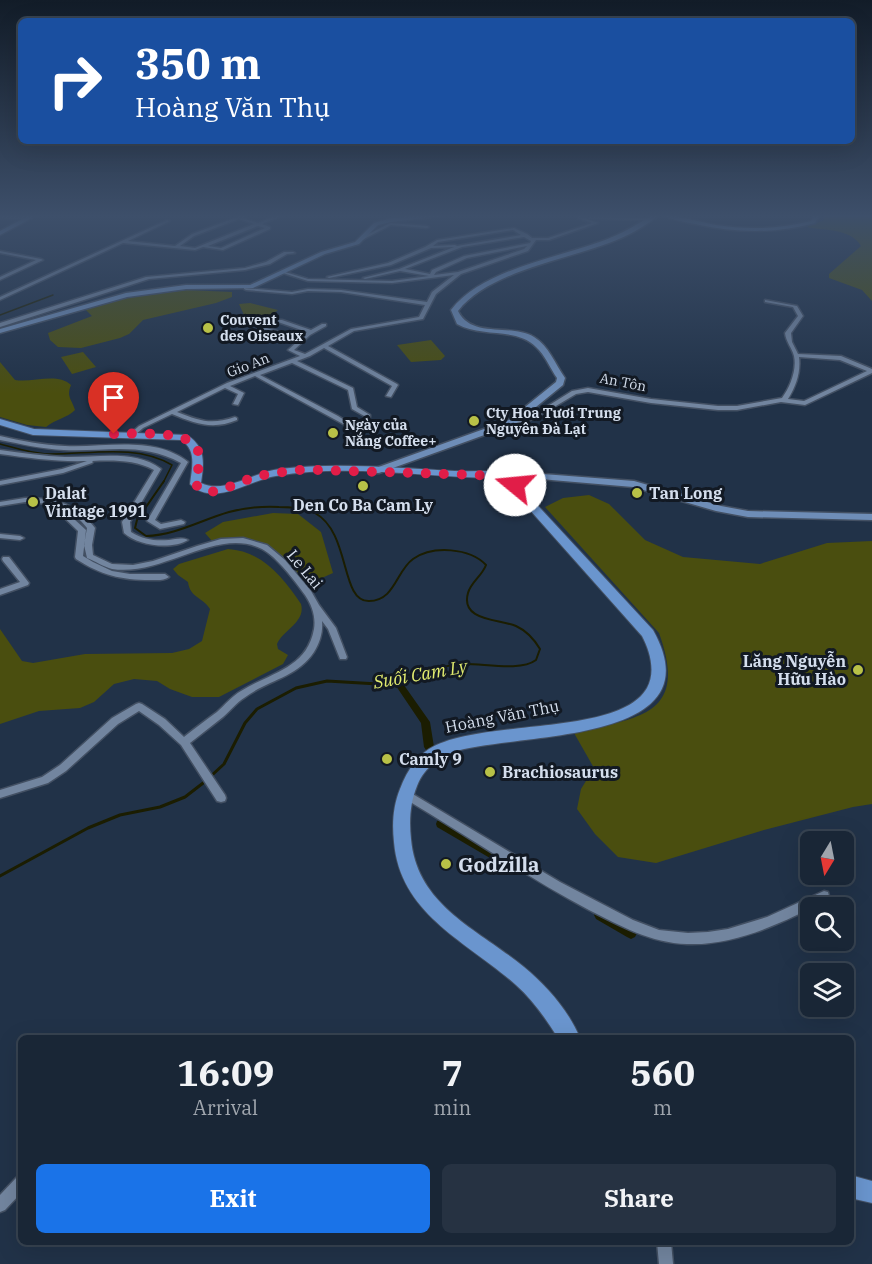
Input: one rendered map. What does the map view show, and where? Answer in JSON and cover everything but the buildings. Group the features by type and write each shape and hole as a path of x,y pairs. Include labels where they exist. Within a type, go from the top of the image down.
{"main road":[{"path":"0,331 126,295 178,288 246,288 280,275"},
{"path":"510,275 490,282 470,294 457,308 455,317 465,325 483,331 523,336 538,344 561,378 555,389 512,422"},
{"path":"0,422 33,432 183,437 192,441 198,448 199,460 195,484 202,490 210,492 275,472 376,471 479,475 516,483 543,477 634,484 720,509 748,514 872,517"},
{"name":"An Tôn","path":"376,471 512,422"},
{"name":"Hoàng Văn Thụ","path":"516,483 648,633 659,660 659,678 656,689 635,710 603,720 447,748 432,755 418,768 406,794 401,814 401,838 408,867 419,892 438,915 468,940 516,972 550,1005 568,1035"},
{"path":"854,1187 872,1192"}],"street":[{"path":"0,299 51,275"},
{"path":"0,325 148,278 180,275"},
{"path":"293,275 314,280 392,282 431,275"},
{"path":"314,280 337,275"},
{"path":"352,280 376,275"},
{"name":"Gio An","path":"133,434 225,386 304,356 353,330 421,318 434,293 457,275"},
{"path":"246,288 292,294 308,290 341,291 427,304"},
{"path":"767,301 789,304 799,310 801,316 788,333 789,345 796,355 793,383 784,400"},
{"path":"280,321 312,333"},
{"path":"304,356 291,350 301,340 324,326"},
{"path":"263,329 301,340"},
{"path":"323,346 395,385 389,396"},
{"path":"796,355 841,358 872,371"},
{"path":"292,361 351,389 354,408 368,416"},
{"name":"An Tôn","path":"512,422 532,418 574,392 588,390 639,400 718,408 738,408 784,400 809,402 833,388 872,371"},
{"path":"255,374 271,385 306,400 347,424"},
{"path":"225,386 241,393 236,404"},
{"path":"173,412 204,424 221,424 235,419"},
{"path":"0,438 52,447 152,448 172,454 185,462 199,460"},
{"path":"0,452 64,459 142,462 158,469 126,522 128,533 137,540 153,544 184,540"},
{"path":"0,483 63,471 99,460"},
{"path":"181,522 159,527 151,521 185,462"},
{"name":"Le Lai","path":"0,504 26,499 53,503 77,512 86,519 91,528 88,545 90,556 99,562 118,567 149,564 180,556 224,539 239,539 266,548 315,604 320,621 320,631 315,644 302,661 290,670 243,694 184,742"},
{"path":"53,503 82,530 79,556 90,565 107,574 130,578 165,577"},
{"path":"0,536 20,538"},
{"path":"0,592 25,583 6,558"},
{"path":"315,604 329,622 343,657"},
{"path":"0,794 45,780 63,768 115,721 139,706 162,722 184,742 221,798"},
{"path":"406,794 593,906 641,929 666,937 691,938 732,934 759,927 824,896"},
{"path":"0,1206 18,1186"},
{"path":"664,1245 666,1264"}],"green space":[{"path":"829,275 872,275 872,301 862,290 829,278"},
{"path":"187,290 232,292 232,297 216,303 143,320 129,334 81,348 58,347 50,340 48,333 92,316 85,309 126,297"},
{"path":"250,303 278,310 262,322 249,326 239,304"},
{"path":"431,340 445,356 441,360 411,362 397,345"},
{"path":"83,352 96,367 72,374 61,357"},
{"path":"0,362 15,380 52,378 65,381 71,385 69,395 75,410 46,427 27,425 0,417"},
{"path":"589,495 609,504 645,540 683,557 760,564 827,543 872,541 872,804 764,830 656,863 618,857 595,834 577,809 581,789 594,768 574,733 619,722 652,708 662,697 668,681 667,660 659,633 545,507 563,498"},
{"path":"273,513 298,514 321,532 333,573 306,585 266,546 243,538 212,541 205,533 223,522"},
{"path":"228,549 240,551 261,560 279,575 301,604 302,610 297,621 277,644 278,649 288,655 283,664 219,697 192,697 170,689 157,681 134,679 114,684 94,702 80,708 39,711 0,724 0,629 22,661 33,663 85,654 172,653 189,649 202,641 210,609 191,591 188,582 173,569 179,564"}],"waterway":[{"path":"0,315 53,295"},
{"name":"Suối Cam Ly","path":"0,444 46,454 110,452 142,454 172,465 164,481"},
{"name":"Suối Cam Ly","path":"164,481 137,520 135,528 146,536 178,530 241,509 273,507 307,510 315,513 335,535 353,590 360,598 369,601 378,600 390,591 407,564 421,555 441,550 471,555 486,565 468,593 467,602 470,609 475,614 520,628 540,649 536,660 520,666 462,664 398,678"},
{"name":"Suối Cam Ly","path":"211,776 224,764 245,723 257,709 296,688 327,681 378,684 403,677"},
{"path":"396,680 425,722 429,747"},
{"name":"Suối Cam Ly","path":"0,876 88,828 120,815 160,807 185,797 207,780"},
{"path":"441,824 516,867"},
{"path":"600,915 631,933"}],"place":[{"name":"Couvent des Oiseaux","path":"208,328"},
{"name":"Cty Hoa Tươi Trung Nguyên Đà Lạt","path":"474,421"},
{"name":"Ngày của Nắng Coffee+","path":"333,433"},
{"name":"Den Co Ba Cam Ly","path":"363,486"},
{"name":"Tan Long","path":"637,493"},
{"name":"Dalat Vintage 1991","path":"33,502"},
{"name":"Lăng Nguyễn Hữu Hào","path":"858,670"},
{"name":"Camly 9","path":"387,759"},
{"name":"Brachiosaurus","path":"490,772"},
{"name":"Godzilla","path":"446,864"}],"route":[{"path":"114,434 174,435 192,441 198,448 199,460 195,484 202,490 210,492 257,476 296,470 479,475 515,485"}]}
